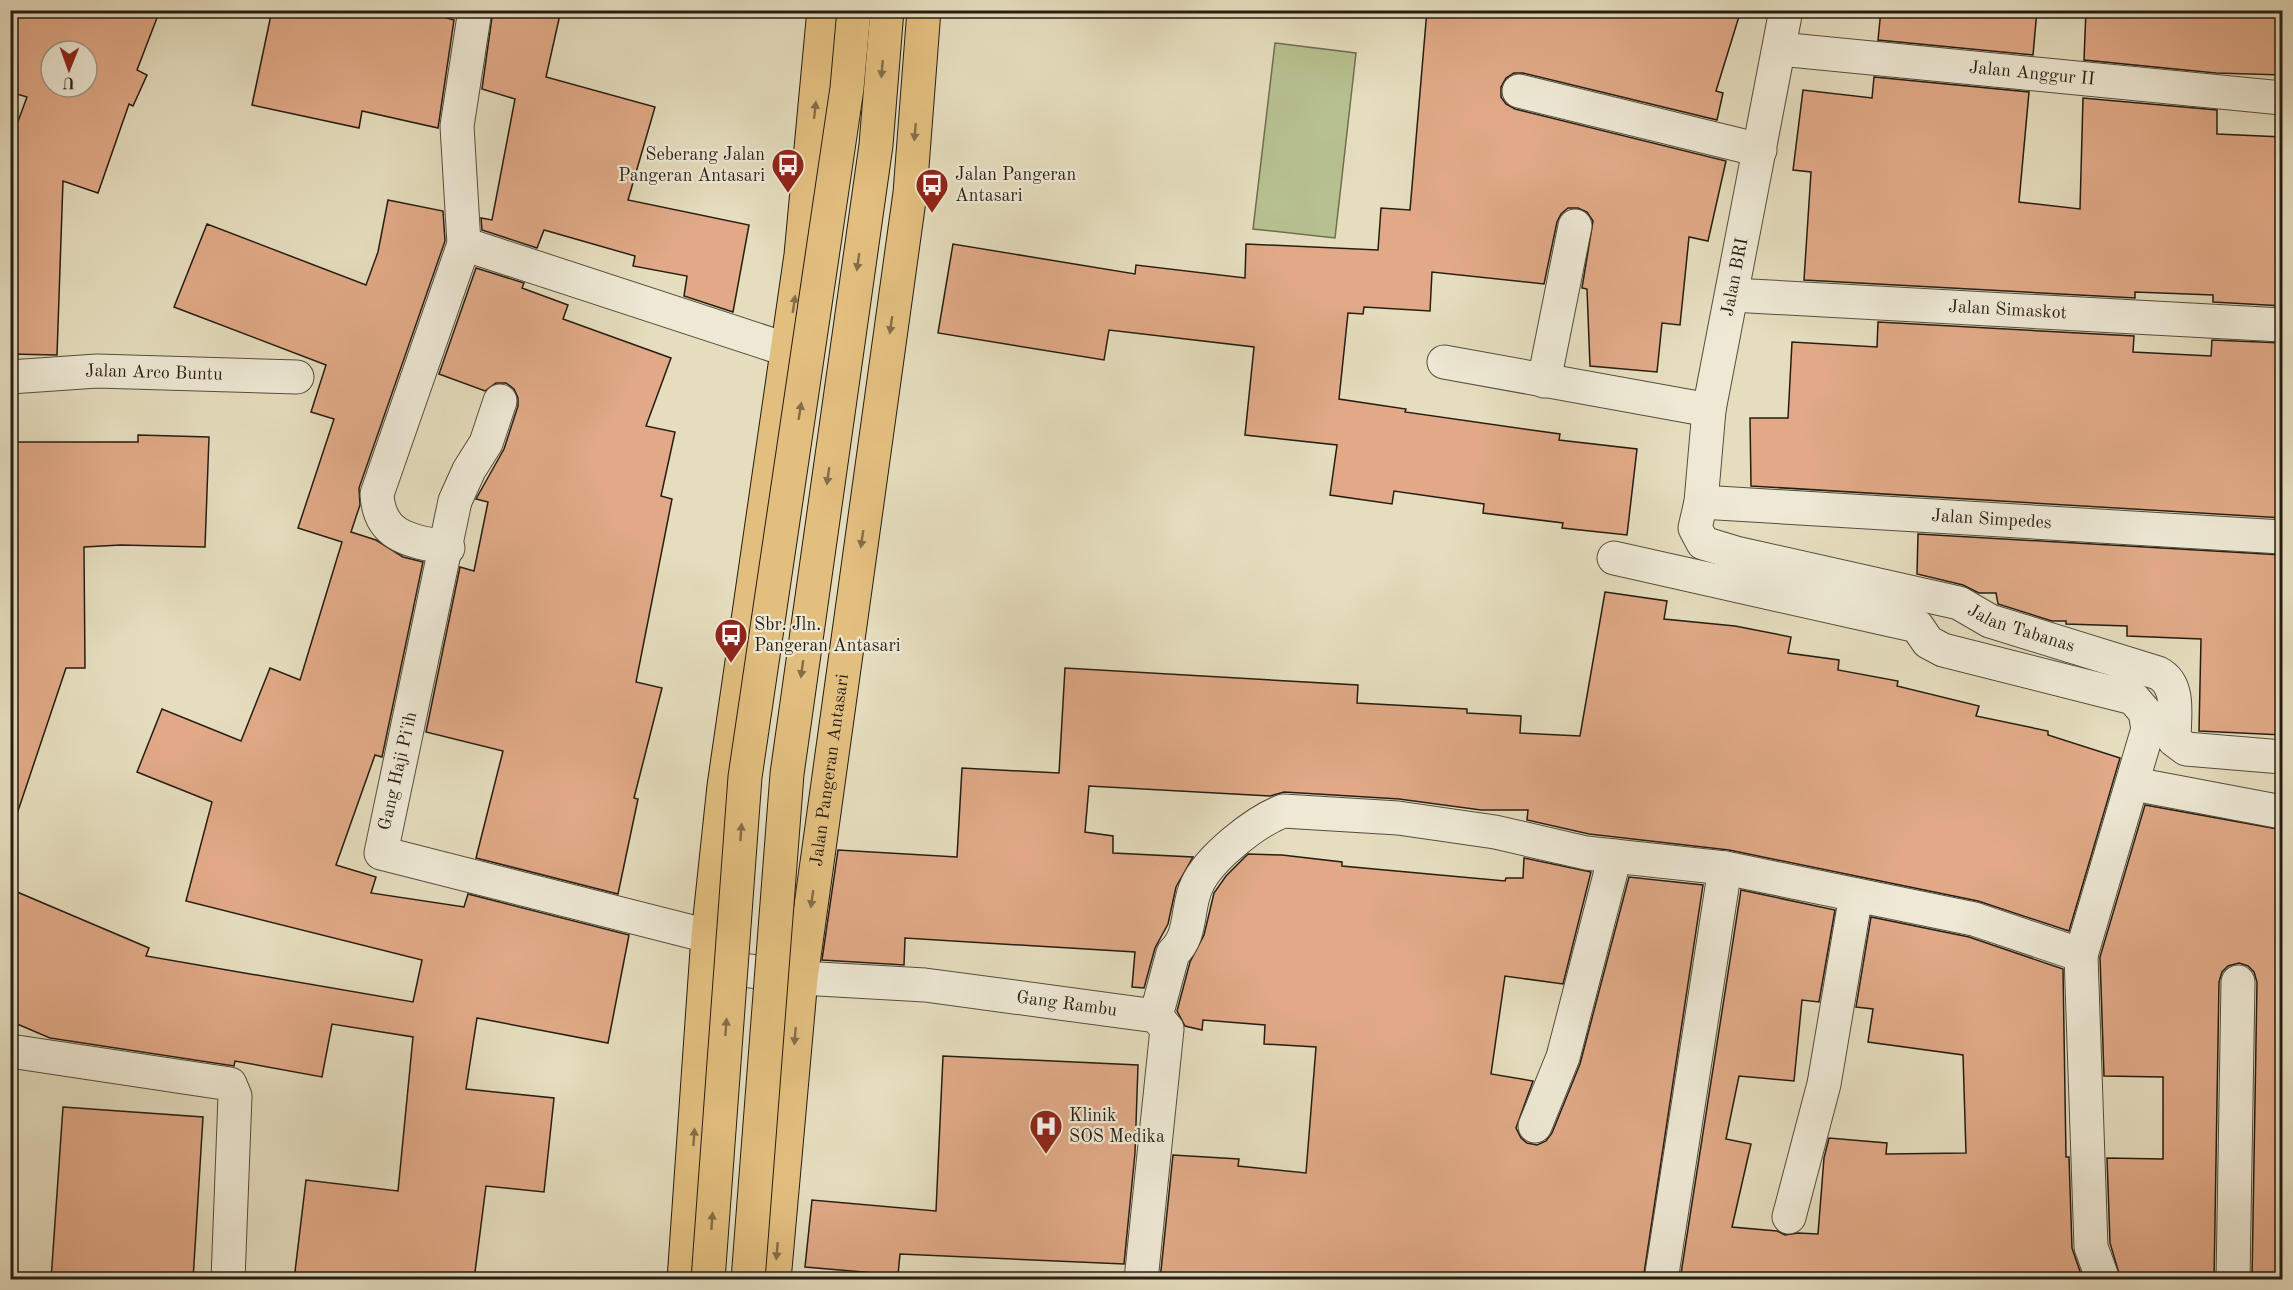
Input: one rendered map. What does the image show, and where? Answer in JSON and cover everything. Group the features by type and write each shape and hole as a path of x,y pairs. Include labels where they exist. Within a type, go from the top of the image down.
{"main road":[{"path":"684,1280 708,950 724,786 801,255 825,10"},
{"path":"708,1280 745,777 845,100 854,10"},
{"path":"748,1280 788,774 876,145 887,10"},
{"name":"Jalan Pangeran Antasari","path":"774,1280 801,978 910,193 924,10"}],"street":[{"path":"448,548 408,540 389,529 381,512 377,494 464,244 458,126 475,10"},
{"name":"Jalan BRI","path":"1703,543 1695,528 1701,502 1709,410 1786,10"},
{"name":"Jalan Anggur II","path":"1779,49 2283,98"},
{"path":"1519,91 1760,150"},
{"path":"1544,381 1575,226"},
{"path":"464,244 788,350"},
{"name":"Jalan Simaskot","path":"1732,295 2283,325"},
{"path":"1444,362 1709,410"},
{"name":"Jalan Arco Buntu","path":"10,377 97,371 297,377"},
{"name":"Gang Haji Pi'ih","path":"500,401 486,443 469,470 455,501 448,548 381,853 708,950"},
{"name":"Jalan Simpedes","path":"1701,502 2283,537"},
{"name":"Jalan Tabanas","path":"1703,543 1959,603 1990,621 2157,673 2168,678 2173,687 2174,740 2186,749 2283,758"},
{"path":"1614,558 1917,626 1928,642 1943,650 2133,698 2145,712 2148,729 2134,784 2081,955 2091,1248 2103,1280"},
{"path":"2134,784 2283,812"},
{"path":"1141,1280 1167,1029 1156,1016 1173,953 1181,946 1190,918 1196,885 1217,857 1269,816 1283,811 1352,813 1398,818 1495,832 1586,853 1725,868 1974,919 2081,955"},
{"path":"1535,1126 1563,1057 1615,856"},
{"path":"1661,1280 1725,868"},
{"path":"1789,1217 1824,1084 1856,895"},
{"name":"Gang Rambu","path":"708,950 801,978 925,985 1156,1016"},
{"path":"2233,1280 2238,982"},
{"path":"10,1052 230,1084 235,1096 228,1280"}],"green space":[{"path":"1275,43 1356,53 1335,238 1253,229"}],"building":[{"path":"10,10 160,10 137,70 147,75 133,106 129,104 98,193 63,181 57,355 10,354 10,143 27,97 10,92"},
{"path":"272,10 419,10 454,20 438,128 362,111 359,128 252,105"},
{"path":"493,10 561,10 546,77 655,107 628,200 749,225 733,312 684,296 687,276 633,266 635,256 544,230 537,248 482,230 481,218 492,220 515,99 482,89"},
{"path":"1427,10 1741,10 1716,91 1723,93 1717,120 1523,73 1514,73 1506,78 1501,87 1501,97 1506,104 1515,109 1726,161 1708,241 1689,237 1680,325 1662,323 1657,372 1590,366 1587,289 1582,288 1593,221 1587,212 1578,208 1568,208 1557,222 1544,284 1432,272 1430,311 1364,307 1363,314 1348,313 1339,399 1406,409 1405,412 1560,434 1559,440 1637,449 1627,535 1562,528 1563,523 1483,513 1484,504 1394,491 1392,504 1330,495 1337,445 1245,435 1254,347 1109,330 1104,360 938,333 953,244 1135,274 1136,265 1245,278 1246,244 1378,250 1381,208 1410,210"},
{"path":"1881,10 2037,10 2033,55 1878,40"},
{"path":"2086,10 2283,10 2283,75 2216,73 2084,60"},
{"path":"1874,77 2029,92 2019,202 2080,209 2083,98 2217,110 2217,134 2283,137 2279,287 2283,287 2283,306 2213,302 2213,295 2135,292 2135,298 1804,280 1811,172 1793,170 1803,90 1872,98"},
{"path":"388,200 443,211 445,241 359,488 360,505 351,532 376,540 403,557 423,562 382,757 375,755 336,865 376,877 371,893 464,907 468,894 629,935 608,1043 477,1018 466,1089 554,1098 544,1192 486,1186 474,1280 294,1280 306,1180 398,1191 413,1037 332,1024 322,1077 235,1061 234,1066 50,1038 10,1021 10,889 149,948 146,956 413,1002 422,960 186,901 212,802 137,772 162,709 241,741 270,668 300,680 342,542 298,528 334,419 311,412 326,365 174,307 207,224 366,285 378,252"},
{"path":"476,268 524,283 522,288 568,305 563,319 671,358 646,426 675,432 661,496 672,499 636,682 662,688 634,798 638,799 618,894 476,858 503,751 426,732 460,567 474,571 488,502 476,499 504,449 518,406 518,398 514,389 506,383 496,383 485,391 439,374"},
{"path":"1878,322 2134,336 2133,352 2211,356 2212,340 2283,343 2283,518 1751,486 1750,418 1788,418 1792,342 1877,347"},
{"path":"138,435 209,437 205,547 121,545 84,547 85,668 66,668 16,817 10,816 10,442 138,442"},
{"path":"1918,534 2283,555 2283,735 2199,731 2201,639 2127,636 2127,626 2066,624 2066,621 2052,621 1998,604 1996,593 1979,593 1963,585 1917,574"},
{"path":"1605,592 1667,601 1664,619 1735,626 1791,637 1788,653 1839,660 1838,670 1898,681 1897,686 1979,706 1976,716 2048,731 2048,735 2120,758 2069,931 1978,901 1729,850 1589,834 1527,820 1528,810 1481,810 1399,799 1284,792 1270,796 1089,786 1085,832 1113,836 1113,853 1193,857 1176,887 1168,924 1155,948 1144,988 1132,987 1135,952 905,938 904,965 822,960 838,850 957,857 962,768 1059,773 1065,668 1358,685 1357,703 1467,709 1467,713 1521,716 1520,733 1580,736"},
{"path":"2145,805 2283,830 2282,1280 2252,1280 2257,982 2254,972 2248,966 2239,963 2228,966 2222,972 2219,982 2214,1280 2121,1280 2110,1243 2107,1158 2163,1159 2163,1077 2104,1076 2100,957"},
{"path":"1248,854 1282,855 1342,862 1342,866 1505,881 1506,878 1523,878 1524,858 1591,872 1563,984 1505,976 1491,1074 1533,1081 1516,1128 1521,1138 1527,1143 1537,1145 1546,1141 1552,1133 1580,1064 1629,877 1703,885 1643,1280 1160,1280 1173,1155 1239,1159 1238,1166 1306,1173 1316,1047 1264,1044 1265,1025 1203,1020 1202,1030 1185,1026 1177,1011 1190,962 1204,935 1214,893 1226,876"},
{"path":"1741,890 1835,910 1819,1002 1802,1000 1794,1081 1739,1076 1726,1139 1751,1144 1732,1227 1777,1231 1785,1235 1818,1234 1824,1158 1829,1138 1887,1143 1886,1154 1966,1153 1963,1055 1868,1042 1873,1009 1856,1007 1871,917 1969,937 2063,969 2066,1157 2069,1157 2072,1248 2083,1280 1680,1280"},
{"path":"943,1056 1138,1065 1135,1153 1124,1264 900,1254 898,1275 805,1267 812,1200 936,1211"},
{"path":"63,1107 203,1117 193,1280 51,1280"}],"place":[{"name":"Seberang Jalan Pangeran Antasari","path":"788,194"},
{"name":"Jalan Pangeran Antasari","path":"932,214"},
{"name":"Sbr. Jln. Pangeran Antasari","path":"731,664"},
{"name":"Klinik SOS Medika","path":"1046,1155"}]}
